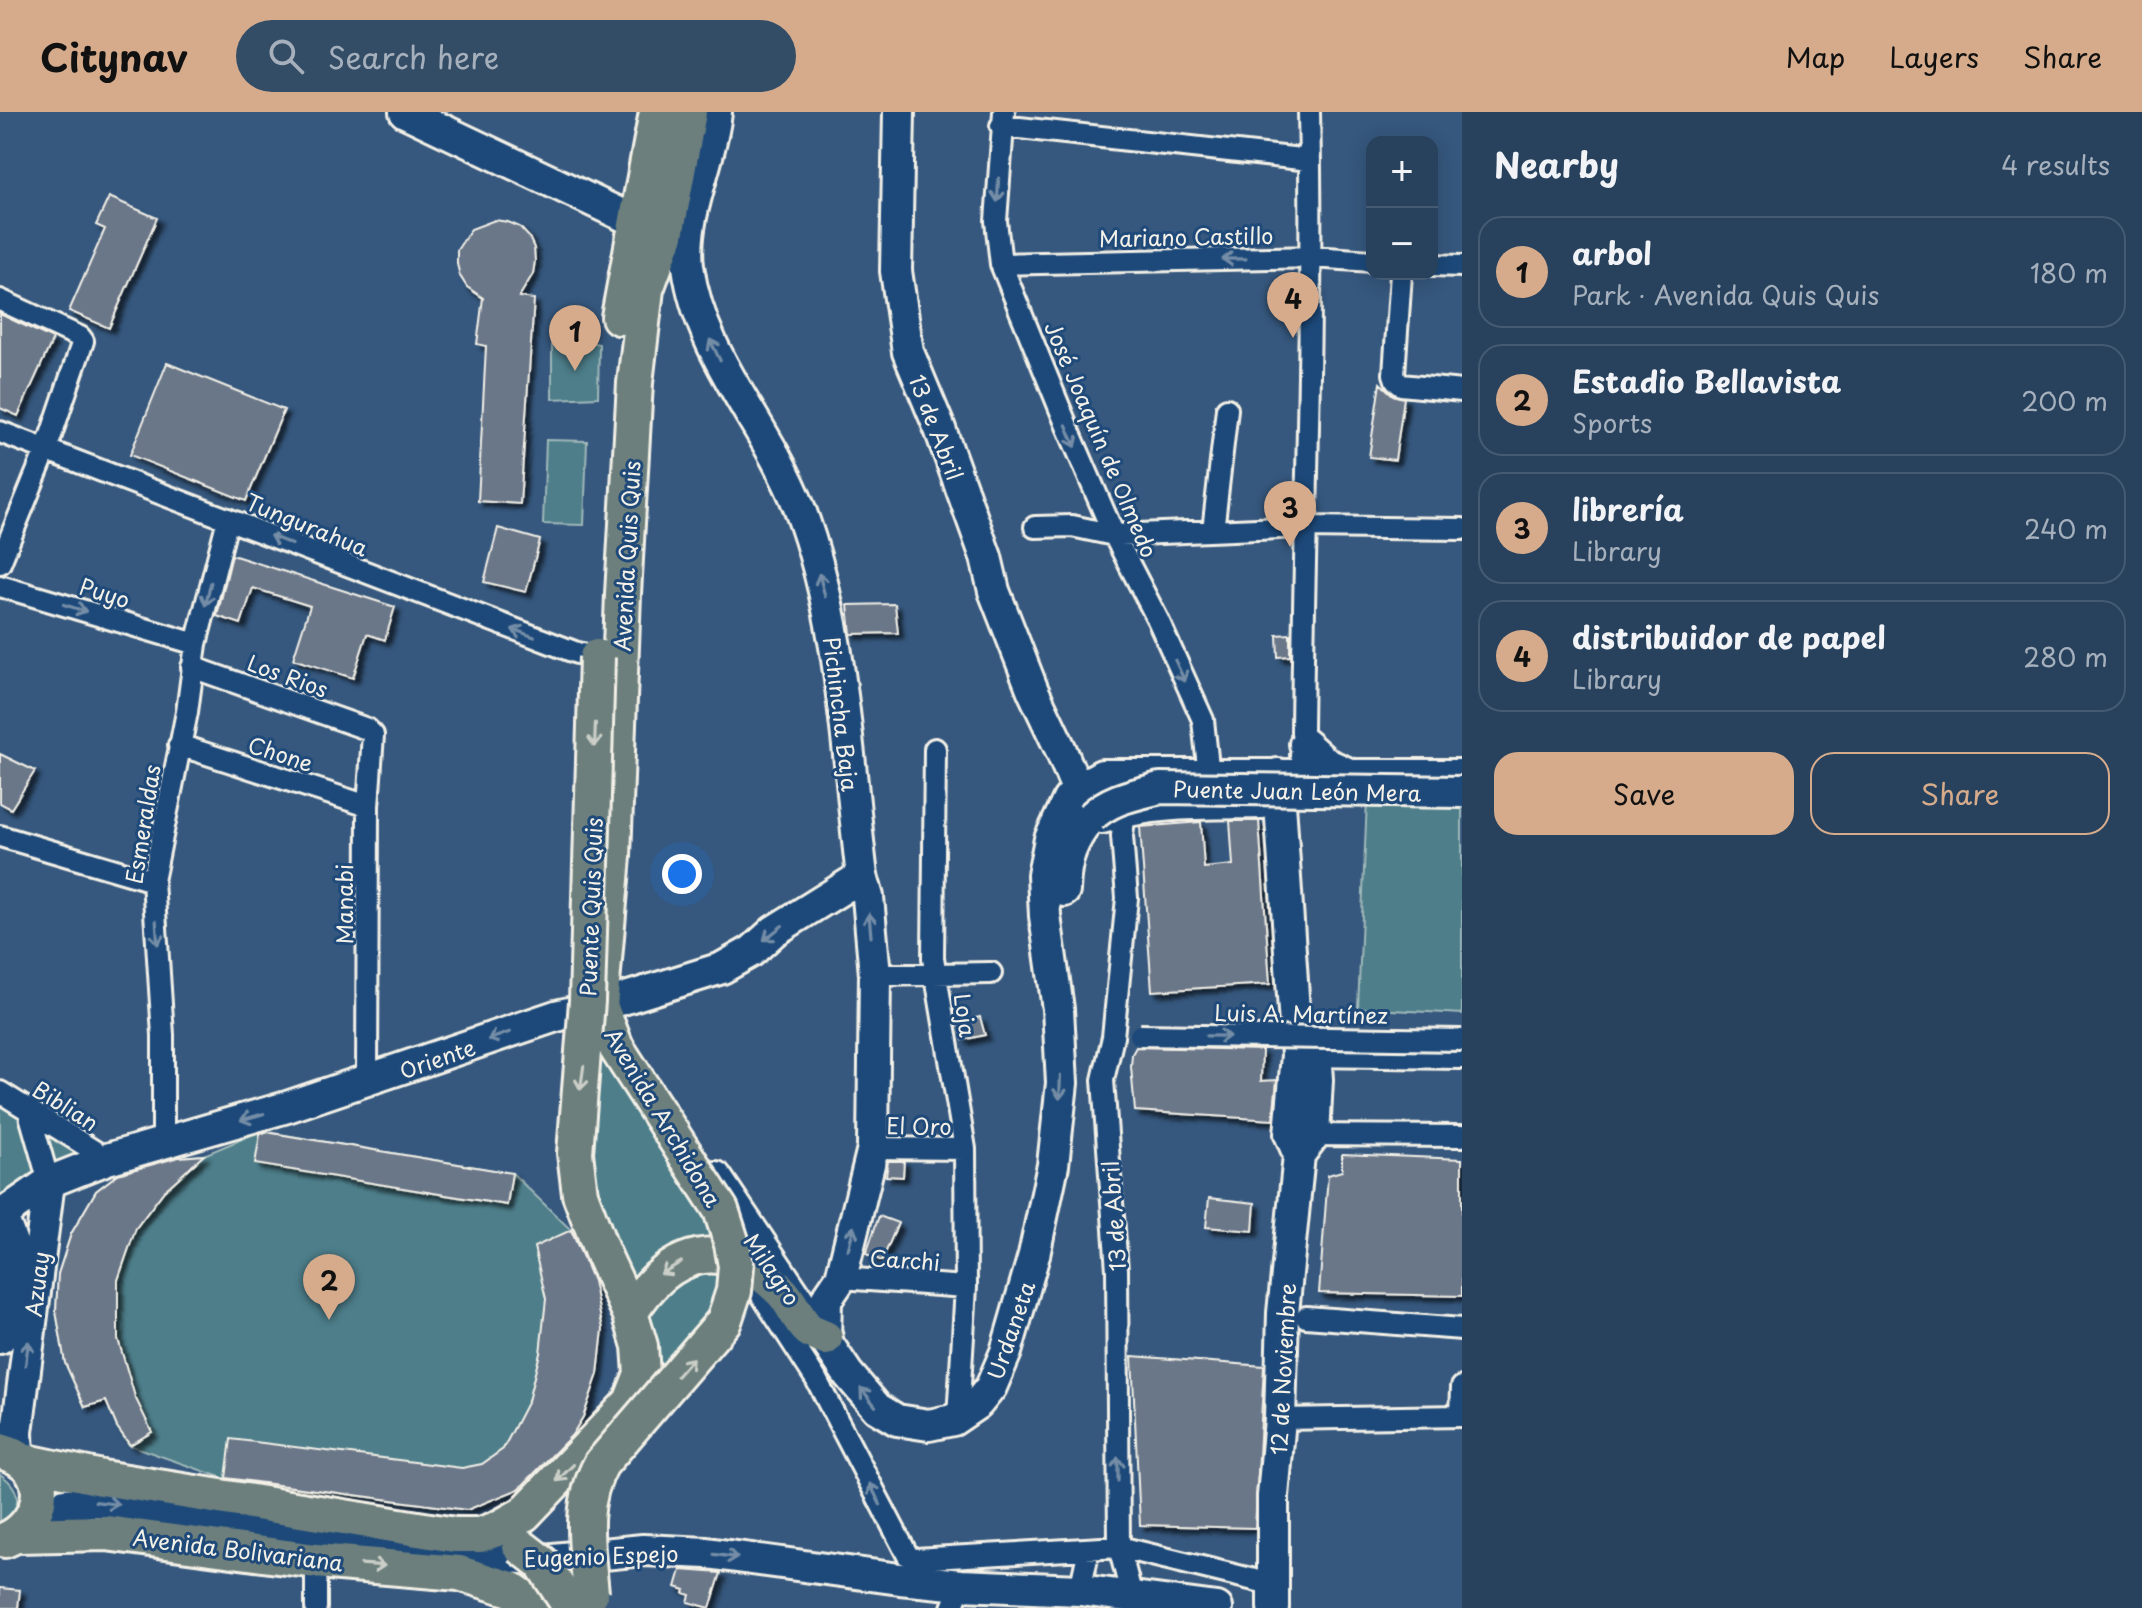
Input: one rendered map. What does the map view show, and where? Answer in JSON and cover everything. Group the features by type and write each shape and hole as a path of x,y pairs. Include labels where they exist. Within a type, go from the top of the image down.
{"main road":[{"name":"Avenida Quis Quis","path":"591,1008 613,856 636,368 646,289 657,112"},
{"name":"Avenida Quis Quis","path":"597,657 617,329 689,112"},
{"name":"Puente Quis Quis","path":"508,1538 524,1514 631,1402 642,1374 640,1346 630,1313 580,1194 575,1153 587,1001 597,657"},
{"name":"Avenida Archidona","path":"585,1603 585,1522 590,1483 601,1464 724,1321 734,1291 736,1266 721,1210 591,1008"},
{"path":"630,1313 644,1291 670,1267 701,1255 738,1260 766,1277 784,1293 808,1329 825,1338"},
{"path":"14,1457 36,1482 37,1507 16,1532"},
{"name":"Avenida Bolivariana","path":"14,1457 102,1478 455,1535 508,1538"},
{"name":"Avenida Bolivariana","path":"16,1532 106,1533 316,1561 459,1573 511,1589 538,1608"},
{"path":"508,1538 542,1563 585,1603"}],"street":[{"path":"405,112 650,228"},
{"name":"Pichincha Baja","path":"716,112 691,223 688,265 703,325 726,373 787,479 809,536 826,601 836,661 862,876 868,897 875,975 873,1148 841,1278 826,1300 825,1338"},
{"name":"13 de Abril","path":"899,112 896,271 908,352 940,429 986,557 994,591 1033,691 1051,727 1089,782 1110,820 1127,898 1113,1037 1103,1080 1117,1270 1119,1547 1134,1602"},
{"path":"1309,112 1312,257 1304,527 1303,738 1327,764 1349,774"},
{"path":"1002,119 1310,160"},
{"name":"José Joaquín de Olmedo","path":"1002,119 996,221 1001,264 1114,535 1158,620 1203,720 1209,776"},
{"name":"Mariano Castillo","path":"1001,264 1312,257 1366,261"},
{"path":"1438,265 1462,266"},
{"path":"1401,280 1396,380 1401,385 1462,391"},
{"path":"0,300 83,341 46,450 0,563"},
{"path":"1213,531 1227,409"},
{"name":"Tungurahua","path":"0,432 548,643 597,657"},
{"name":"Esmeraldas","path":"163,1142 163,1035 153,881 187,712 196,644 228,519"},
{"path":"1035,527 1072,526 1114,535 1304,527 1462,529"},
{"name":"Puyo","path":"0,586 196,644"},
{"name":"Los Rios","path":"192,667 367,729"},
{"name":"Manabi","path":"367,729 373,735 368,806 367,1082"},
{"path":"1285,783 1291,745 1303,738"},
{"name":"Chone","path":"179,745 368,806"},
{"name":"Loja","path":"935,749 933,958 965,1149 966,1287 958,1418"},
{"path":"1058,1009 1065,862 1078,833 1163,805 1285,783 1349,774 1462,775"},
{"path":"1089,782 1209,776 1285,783"},
{"name":"Urdaneta","path":"958,1418 978,1403 991,1387 1006,1352 1034,1255 1053,1165 1062,1083 1058,1009 1045,916 1043,875 1050,839 1068,800 1089,782"},
{"name":"12 de Noviembre","path":"1272,1596 1273,1496 1280,1419 1283,1313 1301,1142 1317,1080 1306,1056 1309,926 1285,783"},
{"name":"Puente Juan León Mera","path":"1110,820 1104,805 1160,788 1462,792"},
{"path":"0,836 153,881"},
{"name":"Oriente","path":"1,1215 49,1182 107,1159 367,1082 556,1016 722,968 862,876"},
{"path":"875,975 991,973"},
{"path":"591,1008 848,1374 884,1414 918,1425 939,1424 958,1418"},
{"name":"Milagro","path":"591,1008 652,1132 816,1379 908,1556 915,1559 1089,1549"},
{"name":"Luis A. Martínez","path":"1113,1037 1462,1040"},
{"name":"Luis A. Martínez","path":"1306,1056 1462,1058"},
{"name":"Biblian","path":"0,1092 107,1159"},
{"name":"Azuay","path":"14,1457 49,1182 29,1112"},
{"path":"1301,1142 1462,1136"},
{"name":"El Oro","path":"873,1148 965,1149"},
{"name":"Azuay","path":"0,1338 12,1243 1,1215"},
{"name":"Carchi","path":"841,1278 966,1287"},
{"path":"1306,1317 1462,1329"},
{"path":"1280,1419 1462,1416 1462,1387"},
{"name":"Eugenio Espejo","path":"16,1532 65,1504 95,1501 543,1560 643,1550 707,1553 956,1597 1080,1590 1134,1602 1217,1608"},
{"path":"1080,1590 1089,1549 1119,1547 1272,1596"},
{"path":"316,1561 316,1608"}],"green space":[{"path":"552,334 599,344 598,397 552,399"},
{"path":"546,440 587,441 584,525 543,524"},
{"path":"1367,800 1462,800 1462,1014 1358,1008"},
{"path":"602,1038 723,1245 718,1308 616,1430 651,1350 581,1156"},
{"path":"0,1105 23,1120 38,1179 0,1198"},
{"path":"43,1126 85,1155 53,1171"},
{"path":"261,1131 512,1173 571,1230 593,1280 603,1329 598,1374 583,1417 558,1457 519,1489 466,1510 226,1479 129,1445 106,1401 85,1407 65,1363 56,1311 58,1274 71,1234 96,1191 138,1160 204,1155"},
{"path":"0,1474 14,1488 17,1502 0,1531"}],"building":[{"path":"109,197 157,218 109,328 69,311 105,229 96,225"},
{"path":"495,220 520,227 534,248 533,274 519,297 534,299 520,504 478,501 486,346 477,344 483,298 467,287 457,264 457,250 471,229"},
{"path":"0,314 53,339 18,416 0,408"},
{"path":"167,363 284,410 246,501 130,455"},
{"path":"1380,383 1393,395 1404,398 1395,460 1369,457"},
{"path":"498,528 540,540 526,592 484,582"},
{"path":"232,555 395,607 385,640 367,634 353,678 293,659 310,606 253,588 241,624 217,616"},
{"path":"895,604 898,633 851,634 848,605"},
{"path":"1290,634 1290,656 1278,657 1277,635"},
{"path":"0,754 35,771 11,809 0,803"},
{"path":"1230,821 1259,821 1270,984 1152,991 1140,827 1201,822 1204,868 1233,865"},
{"path":"980,1017 985,1035 963,1040 959,1022"},
{"path":"1136,1047 1262,1050 1261,1081 1277,1080 1273,1120 1135,1111 1131,1067"},
{"path":"266,1132 512,1173 507,1205 255,1164 260,1134"},
{"path":"1342,1154 1462,1159 1462,1296 1319,1293 1328,1175 1342,1171"},
{"path":"204,1155 164,1191 136,1228 118,1280 118,1339 135,1397 152,1432 130,1445 117,1427 106,1401 85,1407 65,1363 56,1311 58,1274 71,1234 96,1191 118,1174 179,1157"},
{"path":"888,1161 904,1161 903,1177 886,1176"},
{"path":"1209,1198 1255,1203 1253,1231 1206,1227"},
{"path":"879,1216 898,1223 882,1261 866,1254"},
{"path":"571,1230 593,1281 603,1329 598,1374 583,1417 572,1435 519,1489 467,1510 226,1478 231,1439 462,1468 482,1464 503,1449 528,1401 540,1353 546,1299 534,1247"},
{"path":"1132,1356 1264,1366 1255,1528 1140,1525"},
{"path":"681,1570 721,1573 710,1608 688,1602 690,1595 676,1587"},
{"path":"0,1588 20,1590 18,1608 0,1608"}],"place":[{"name":"distribuidor de papel","path":"1293,338"},
{"name":"arbol","path":"575,371"},
{"name":"librería","path":"1290,547"},
{"name":"Estadio Bellavista","path":"329,1320"}]}
